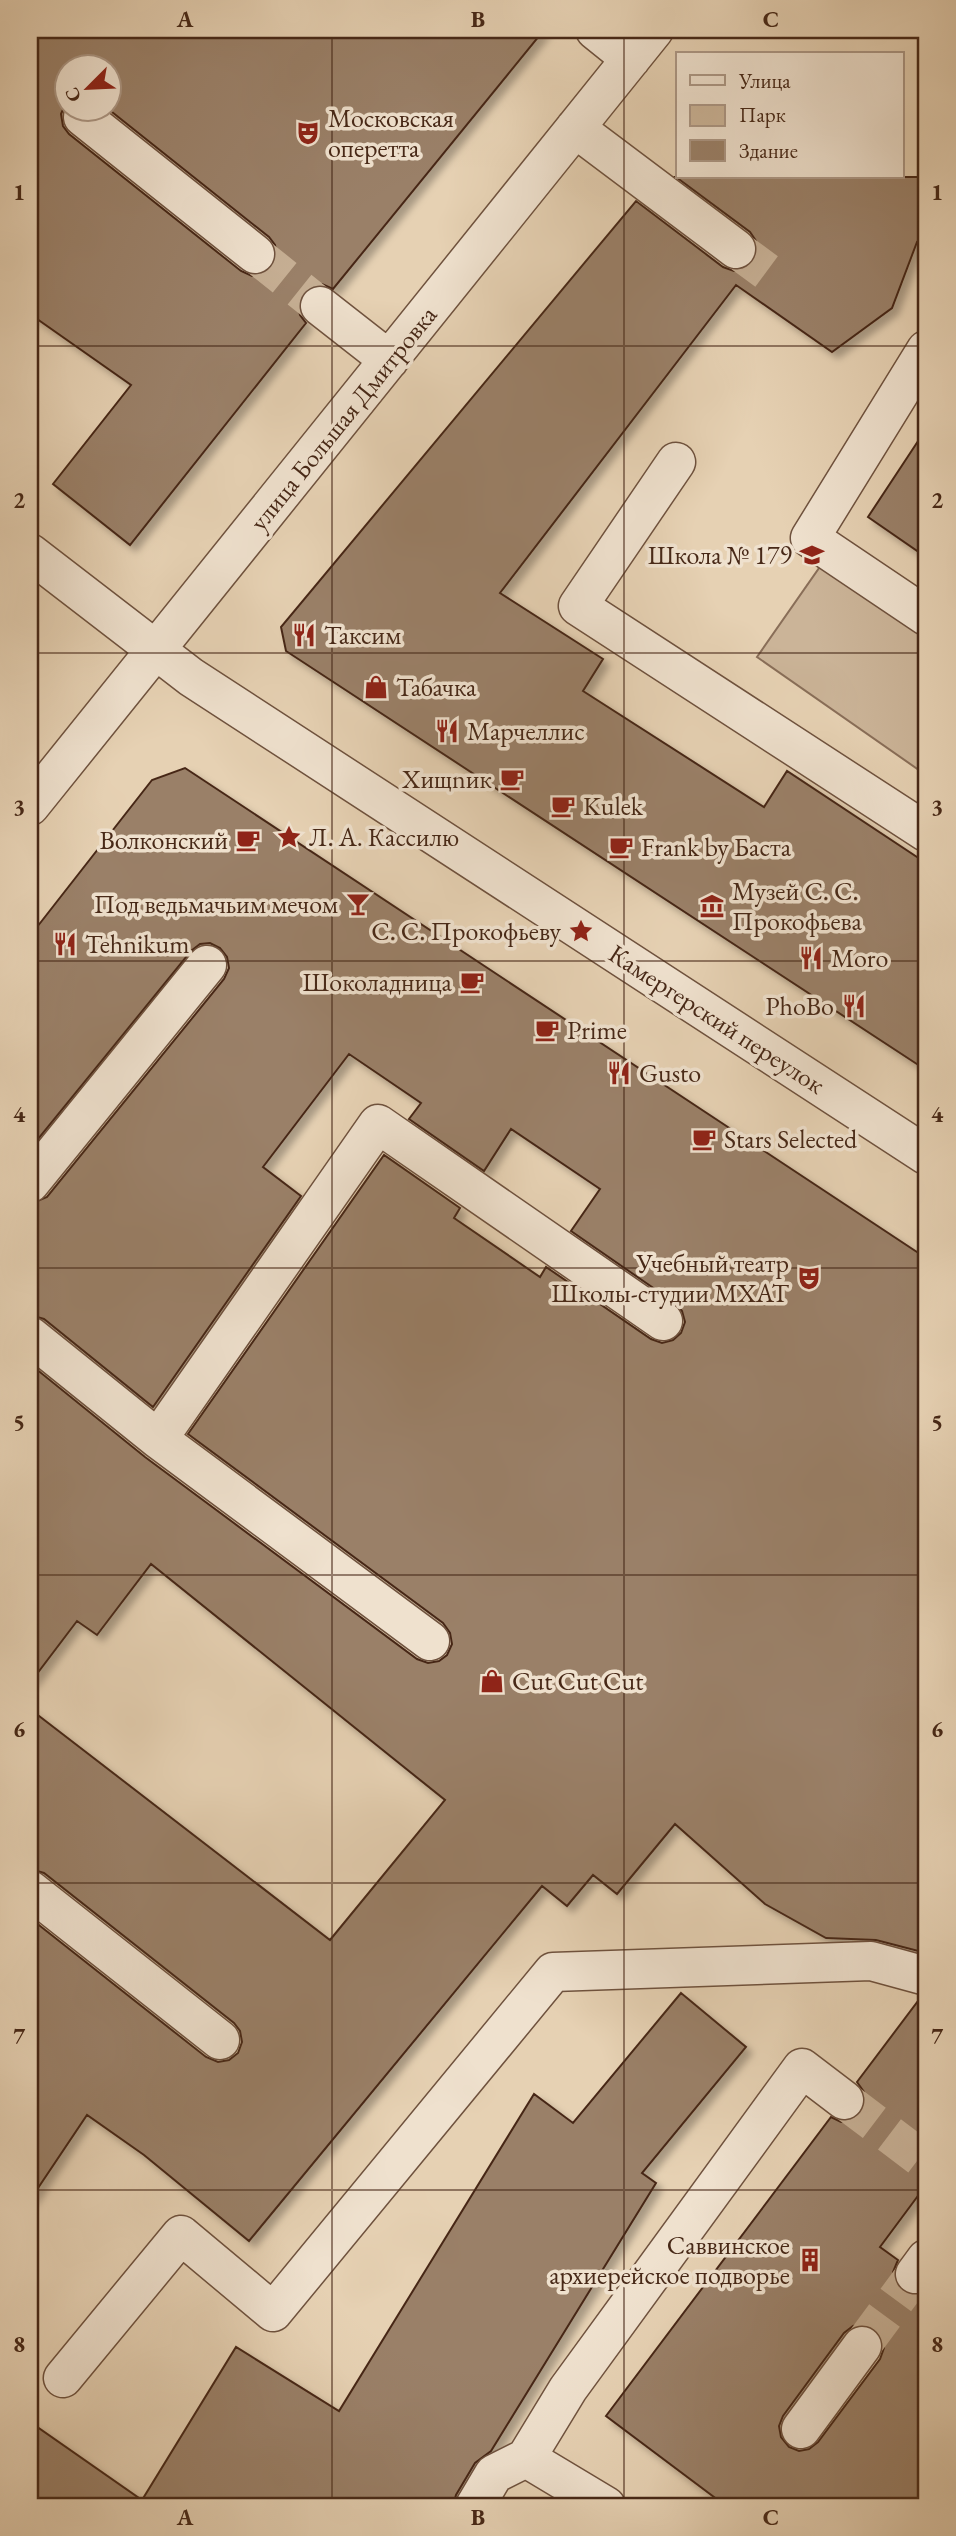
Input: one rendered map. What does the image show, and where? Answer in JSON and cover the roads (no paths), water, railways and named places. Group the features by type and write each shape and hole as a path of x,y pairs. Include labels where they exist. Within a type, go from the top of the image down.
{"street":[{"path":"594,30 643,44"},
{"name":"улица Большая Дмитровка","path":"30,806 643,44"},
{"path":"89,122 255,254"},
{"path":"575,128 736,250"},
{"path":"320,306 389,360"},
{"path":"926,350 810,538 926,616"},
{"path":"676,462 579,606 926,832"},
{"name":"Камергерский переулок","path":"30,553 191,677 926,1154"},
{"path":"30,1183 207,965"},
{"path":"158,1439 378,1124 663,1321"},
{"path":"30,1336 158,1439 430,1641"},
{"path":"30,1890 220,2040"},
{"path":"63,2378 181,2235 273,2312 554,1972 871,1961 926,1976"},
{"path":"475,2506 494,2474 526,2459 568,2389 802,2068 844,2100"},
{"path":"801,2429 862,2346"},
{"path":"526,2459 606,2506"}],"tunnel":[{"path":"736,249 774,277"},
{"path":"255,254 320,306"},
{"path":"844,2100 926,2162"},
{"path":"862,2346 915,2274"}],"place":[{"name":"Московская оперетта","path":"308,133"},
{"name":"Школа № 179","path":"812,555"},
{"name":"Таксим","path":"304,635"},
{"name":"Табачка","path":"376,687"},
{"name":"Марчеллис","path":"447,731"},
{"name":"Хищnик","path":"512,779"},
{"name":"Kulek","path":"563,806"},
{"name":"Л. А. Кассилю","path":"289,837"},
{"name":"Волконский","path":"248,840"},
{"name":"Frank by Баста","path":"621,847"},
{"name":"Под ведьмачьим мечом","path":"358,904"},
{"name":"Музей С. С. Прокофьева","path":"712,906"},
{"name":"С. С. Прокофьеву","path":"581,931"},
{"name":"Tehnikum","path":"65,944"},
{"name":"Moro","path":"811,958"},
{"name":"Шоколадница","path":"472,982"},
{"name":"PhoBo","path":"854,1006"},
{"name":"Prime","path":"547,1030"},
{"name":"Gusto","path":"619,1073"},
{"name":"Stars Selected","path":"704,1139"},
{"name":"Учебный театр Школы-студии МХАТ","path":"809,1278"},
{"name":"Cut Cut Cut","path":"492,1681"},
{"name":"Саввинское архиерейское подворье","path":"810,2260"}]}
